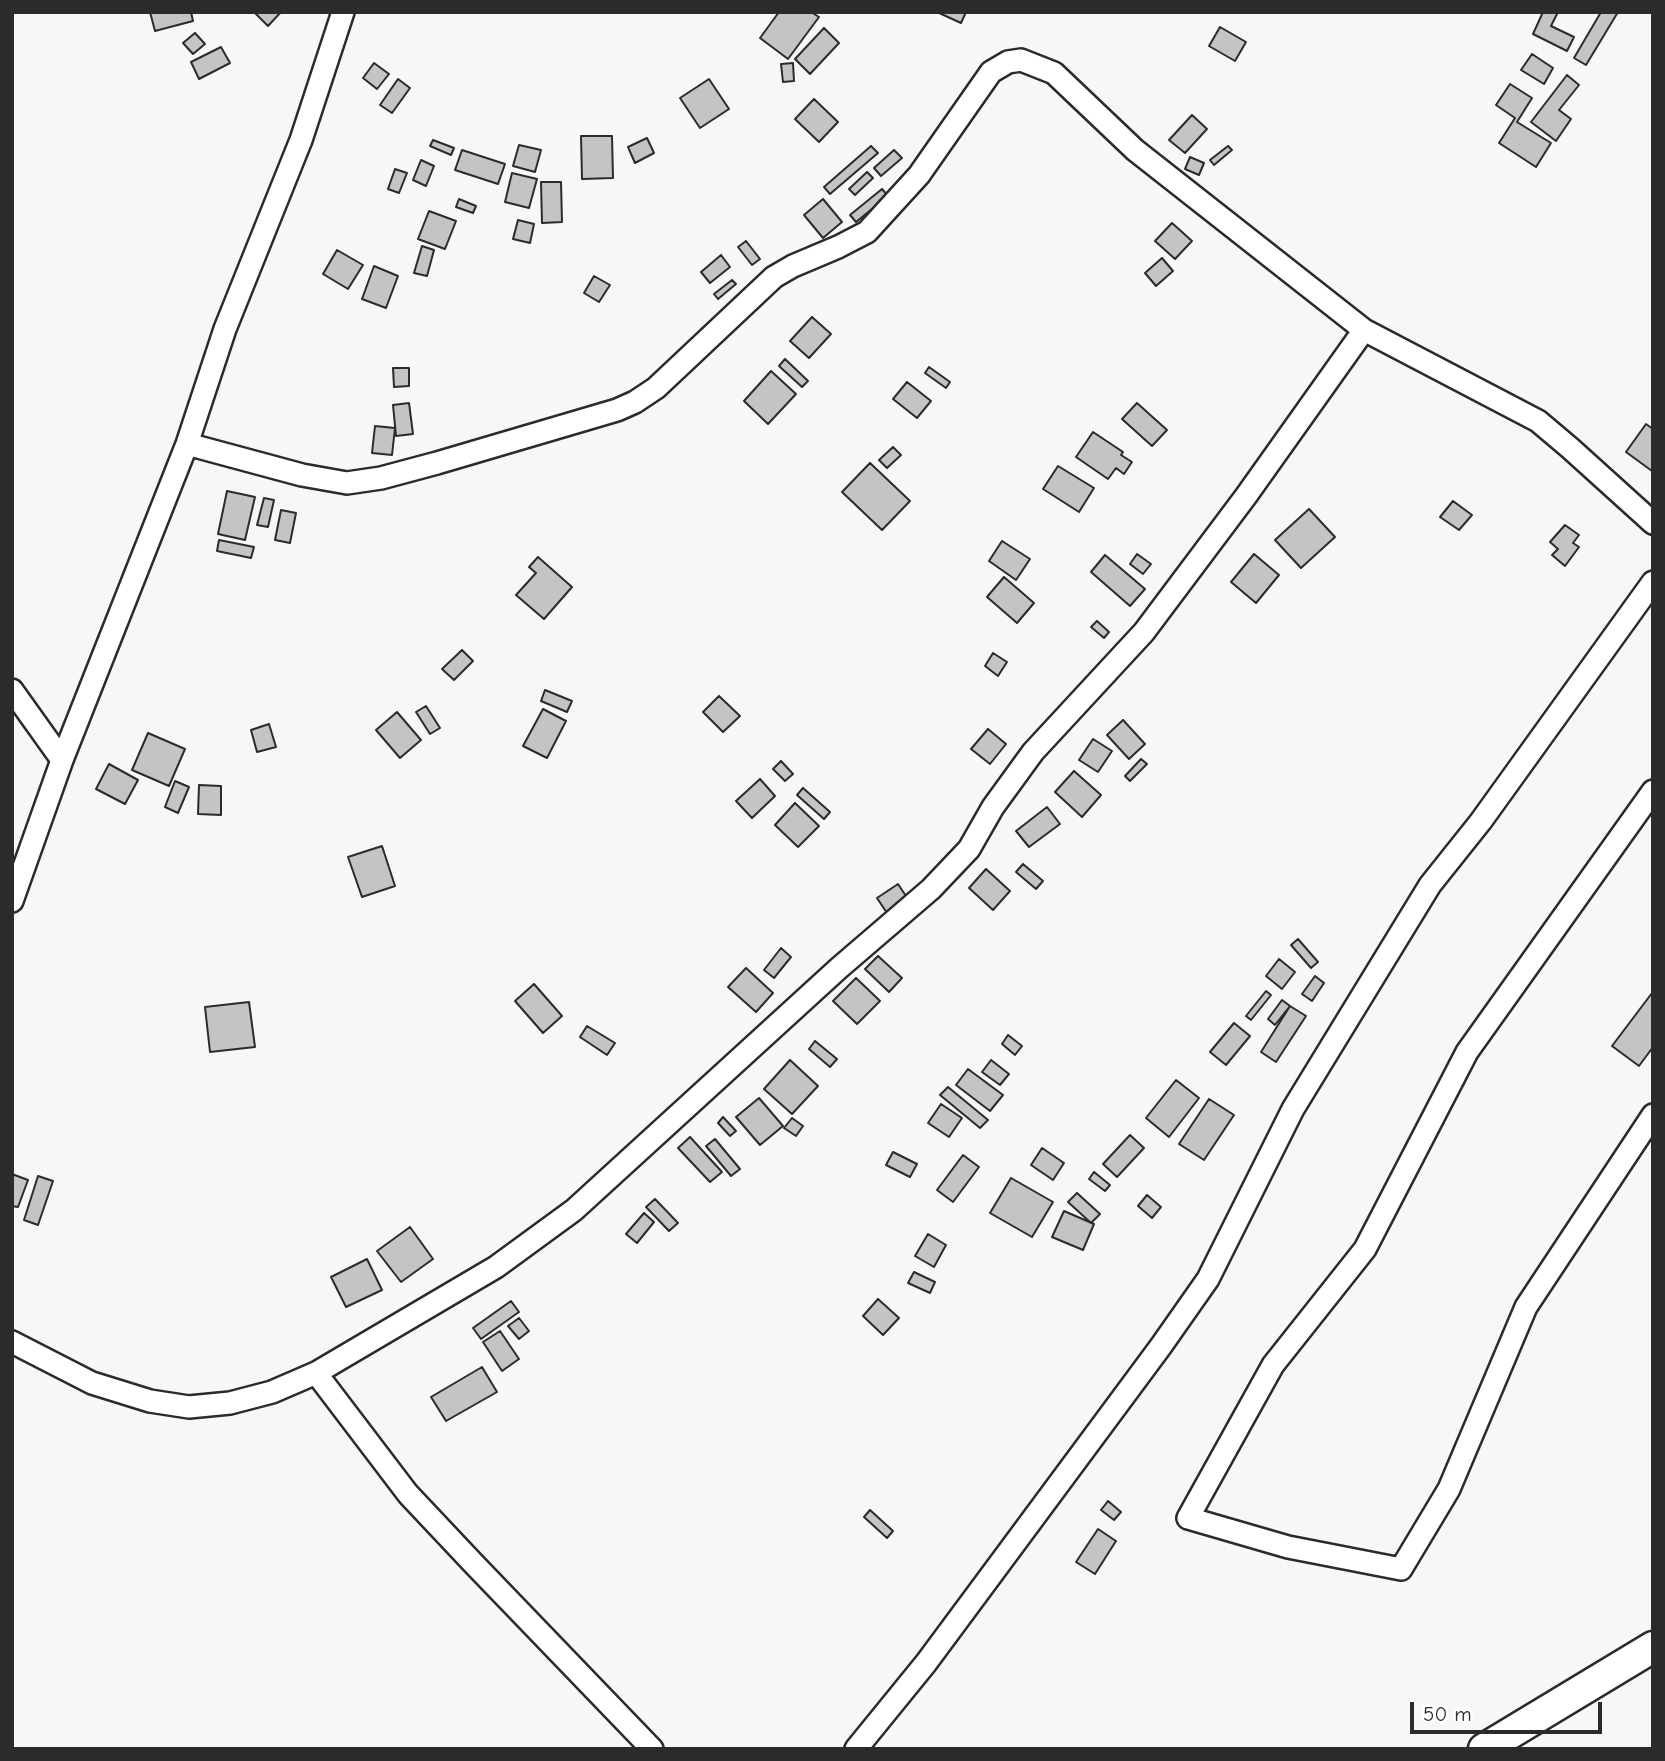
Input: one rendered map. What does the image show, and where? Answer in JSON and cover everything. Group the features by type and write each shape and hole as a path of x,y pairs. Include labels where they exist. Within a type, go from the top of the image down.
{"main road":[{"path":"1484,1749 1653,1647"}],"street":[{"path":"12,901 62,760 187,444 225,329 301,140 343,12"},
{"path":"187,444 302,475 347,483 381,478 437,463 617,410 635,402 656,388 774,277 867,232 919,175 991,72 1008,62 1021,60 1054,73 1135,150 1364,330 1538,422 1653,523"},
{"path":"12,1342 92,1383 150,1401 189,1407 230,1403 272,1392 316,1373 496,1267 574,1210 839,968 931,889 969,849 993,807 1033,752 1143,632 1246,496 1364,330"},
{"path":"856,1749 926,1662 1208,1279 1293,1109 1430,885 1481,821 1653,582"},
{"path":"12,690 62,760"},
{"path":"1653,791 1467,1052 1364,1249 1273,1365 1188,1518 1288,1547 1401,1569 1449,1489 1526,1307 1653,1115"},
{"path":"316,1373 408,1494 652,1749"}],"building":[{"path":"150,12 191,12 193,21 155,31"},
{"path":"254,12 281,12 268,26"},
{"path":"779,12 811,12 819,17 788,59 760,38"},
{"path":"937,12 966,12 961,23"},
{"path":"1543,12 1558,12 1551,26 1574,37 1567,51 1533,34"},
{"path":"1601,12 1618,12 1586,65 1574,58"},
{"path":"1220,27 1246,42 1235,61 1209,46"},
{"path":"824,28 839,43 810,74 795,59"},
{"path":"195,33 205,44 193,54 183,43"},
{"path":"221,47 230,63 199,79 191,62"},
{"path":"1532,54 1553,68 1544,84 1521,70"},
{"path":"374,63 389,74 377,89 363,78"},
{"path":"793,63 794,81 783,82 781,64"},
{"path":"1567,75 1579,85 1559,110 1571,119 1556,141 1531,122"},
{"path":"398,79 410,88 392,113 380,105"},
{"path":"709,79 729,109 700,128 680,98"},
{"path":"1510,84 1532,98 1517,122 1551,143 1536,167 1499,143 1515,118 1496,105"},
{"path":"814,99 838,122 819,142 795,119"},
{"path":"1192,115 1207,129 1185,153 1169,140"},
{"path":"581,136 612,136 613,178 582,179"},
{"path":"647,138 654,153 635,163 628,147"},
{"path":"433,140 454,148 451,155 430,146"},
{"path":"519,145 541,150 535,172 513,166"},
{"path":"871,146 878,153 830,194 824,187"},
{"path":"1228,146 1232,150 1214,165 1210,160"},
{"path":"462,150 505,164 498,184 455,170"},
{"path":"894,150 902,158 881,176 874,168"},
{"path":"1190,157 1204,163 1199,175 1185,169"},
{"path":"421,160 434,166 426,186 413,180"},
{"path":"395,169 407,173 399,193 388,189"},
{"path":"867,172 873,178 855,195 849,189"},
{"path":"512,173 537,179 529,208 505,202"},
{"path":"541,182 561,182 562,222 542,223"},
{"path":"882,189 888,196 856,222 850,215"},
{"path":"459,199 476,206 473,213 456,207"},
{"path":"823,199 842,222 823,238 804,215"},
{"path":"429,211 456,221 445,249 418,239"},
{"path":"518,220 534,224 530,243 513,239"},
{"path":"1172,223 1192,241 1175,259 1155,241"},
{"path":"746,241 760,259 752,265 738,247"},
{"path":"422,246 434,250 427,276 414,273"},
{"path":"337,250 363,265 348,289 323,274"},
{"path":"721,255 730,267 710,283 701,272"},
{"path":"1162,258 1173,271 1156,286 1145,273"},
{"path":"374,266 398,276 386,308 362,299"},
{"path":"594,276 610,285 599,302 584,293"},
{"path":"732,280 736,284 718,299 714,294"},
{"path":"812,317 831,334 809,358 790,341"},
{"path":"785,359 808,381 802,387 779,366"},
{"path":"929,367 950,382 946,388 925,373"},
{"path":"393,368 409,368 409,386 394,387"},
{"path":"771,371 796,394 768,424 744,401"},
{"path":"907,382 931,401 917,418 893,399"},
{"path":"409,403 413,434 396,436 393,405"},
{"path":"1137,403 1167,430 1152,446 1122,419"},
{"path":"1646,424 1653,429 1652,471 1626,452"},
{"path":"375,426 395,428 392,455 372,453"},
{"path":"1093,432 1123,452 1121,455 1132,462 1124,474 1116,468 1108,479 1076,457"},
{"path":"893,447 901,455 887,468 879,460"},
{"path":"870,463 910,501 882,530 842,492"},
{"path":"1058,466 1094,488 1079,512 1043,489"},
{"path":"227,491 255,497 245,540 218,534"},
{"path":"264,498 274,500 268,527 257,525"},
{"path":"1453,501 1472,515 1459,530 1440,517"},
{"path":"1309,509 1335,537 1301,568 1275,540"},
{"path":"281,510 296,513 290,543 275,540"},
{"path":"1565,525 1579,535 1573,543 1579,547 1565,566 1552,555 1558,549 1550,542"},
{"path":"219,540 254,547 251,558 217,551"},
{"path":"1002,541 1030,559 1016,580 989,561"},
{"path":"1137,554 1151,564 1143,574 1130,564"},
{"path":"1254,554 1279,575 1256,603 1231,582"},
{"path":"1105,555 1145,589 1130,606 1091,572"},
{"path":"538,557 572,587 544,619 516,595 536,573 529,567"},
{"path":"1004,577 1034,603 1017,623 987,597"},
{"path":"1097,621 1109,632 1104,638 1091,627"},
{"path":"462,650 473,661 454,680 442,669"},
{"path":"993,653 1007,662 998,676 985,666"},
{"path":"545,690 572,701 567,712 541,701"},
{"path":"719,696 740,716 723,732 703,712"},
{"path":"426,706 440,728 430,734 416,712"},
{"path":"543,709 566,721 547,758 523,746"},
{"path":"397,712 421,740 400,758 376,730"},
{"path":"1123,720 1145,744 1129,759 1107,735"},
{"path":"269,724 276,747 257,752 251,730"},
{"path":"988,729 1006,744 990,764 971,749"},
{"path":"148,733 185,749 169,786 132,770"},
{"path":"1093,739 1112,751 1098,772 1079,760"},
{"path":"1141,759 1147,764 1130,781 1125,776"},
{"path":"781,761 793,774 785,781 773,769"},
{"path":"109,764 138,780 125,804 96,789"},
{"path":"1074,771 1101,795 1082,817 1055,792"},
{"path":"760,779 775,796 752,818 736,801"},
{"path":"175,781 189,787 178,813 165,807"},
{"path":"199,785 221,786 221,815 198,814"},
{"path":"803,788 830,812 824,819 797,795"},
{"path":"795,803 819,826 798,847 775,825"},
{"path":"1047,807 1060,824 1029,847 1016,831"},
{"path":"382,846 395,886 362,897 348,857"},
{"path":"1023,864 1043,881 1036,889 1016,872"},
{"path":"986,869 1010,891 993,910 969,888"},
{"path":"898,884 910,902 889,916 877,898"},
{"path":"1298,939 1318,962 1311,968 1291,945"},
{"path":"781,948 791,957 774,978 764,970"},
{"path":"878,956 902,978 889,992 865,969"},
{"path":"1279,959 1295,972 1282,989 1266,976"},
{"path":"746,968 773,993 756,1012 728,987"},
{"path":"1315,976 1324,983 1312,1001 1302,994"},
{"path":"856,978 880,1001 857,1024 833,1001"},
{"path":"534,984 562,1016 543,1033 515,1001"},
{"path":"1266,991 1271,995 1251,1020 1246,1016"},
{"path":"1652,993 1653,1047 1639,1066 1612,1046"},
{"path":"1282,1000 1290,1006 1275,1025 1268,1019"},
{"path":"249,1002 255,1047 210,1052 205,1007"},
{"path":"1290,1006 1306,1016 1276,1062 1261,1052"},
{"path":"1234,1023 1250,1036 1226,1065 1210,1052"},
{"path":"587,1026 615,1043 607,1055 580,1037"},
{"path":"1008,1035 1022,1046 1015,1055 1002,1044"},
{"path":"815,1041 837,1059 830,1067 809,1049"},
{"path":"790,1060 818,1086 792,1114 764,1089"},
{"path":"991,1060 1009,1074 1000,1085 982,1072"},
{"path":"968,1069 1003,1095 990,1111 956,1085"},
{"path":"1176,1080 1199,1098 1169,1137 1146,1118"},
{"path":"948,1087 988,1120 980,1128 940,1095"},
{"path":"759,1098 783,1126 760,1145 736,1117"},
{"path":"1209,1099 1234,1115 1204,1160 1179,1144"},
{"path":"941,1104 962,1118 949,1137 928,1123"},
{"path":"723,1117 736,1131 730,1136 718,1123"},
{"path":"792,1118 803,1126 796,1136 784,1128"},
{"path":"1130,1135 1144,1148 1117,1177 1103,1164"},
{"path":"690,1137 722,1172 710,1182 678,1148"},
{"path":"715,1139 740,1169 731,1176 706,1146"},
{"path":"1042,1148 1064,1163 1053,1180 1031,1165"},
{"path":"893,1152 917,1164 910,1177 886,1165"},
{"path":"963,1155 979,1167 953,1202 937,1190"},
{"path":"1094,1172 1110,1185 1105,1191 1089,1179"},
{"path":"12,1174 28,1180 18,1207 12,1206"},
{"path":"38,1176 53,1181 38,1225 24,1220"},
{"path":"1011,1178 1053,1202 1032,1237 990,1213"},
{"path":"1077,1193 1100,1214 1091,1223 1068,1202"},
{"path":"1147,1195 1161,1207 1152,1218 1138,1206"},
{"path":"655,1199 678,1223 669,1231 646,1207"},
{"path":"1064,1211 1094,1224 1083,1250 1052,1237"},
{"path":"644,1213 654,1222 637,1243 626,1234"},
{"path":"410,1227 433,1259 401,1282 377,1251"},
{"path":"928,1234 946,1245 934,1267 915,1256"},
{"path":"367,1259 382,1290 346,1307 331,1277"},
{"path":"914,1272 935,1282 930,1293 908,1283"},
{"path":"878,1299 899,1318 883,1335 863,1316"},
{"path":"511,1301 519,1312 481,1339 473,1328"},
{"path":"519,1318 529,1331 519,1339 508,1326"},
{"path":"500,1331 519,1359 502,1371 483,1342"},
{"path":"482,1367 497,1392 446,1421 431,1397"},
{"path":"1108,1501 1121,1512 1114,1520 1101,1510"},
{"path":"870,1510 893,1531 887,1538 864,1517"},
{"path":"1098,1529 1116,1541 1095,1574 1076,1562"}]}
